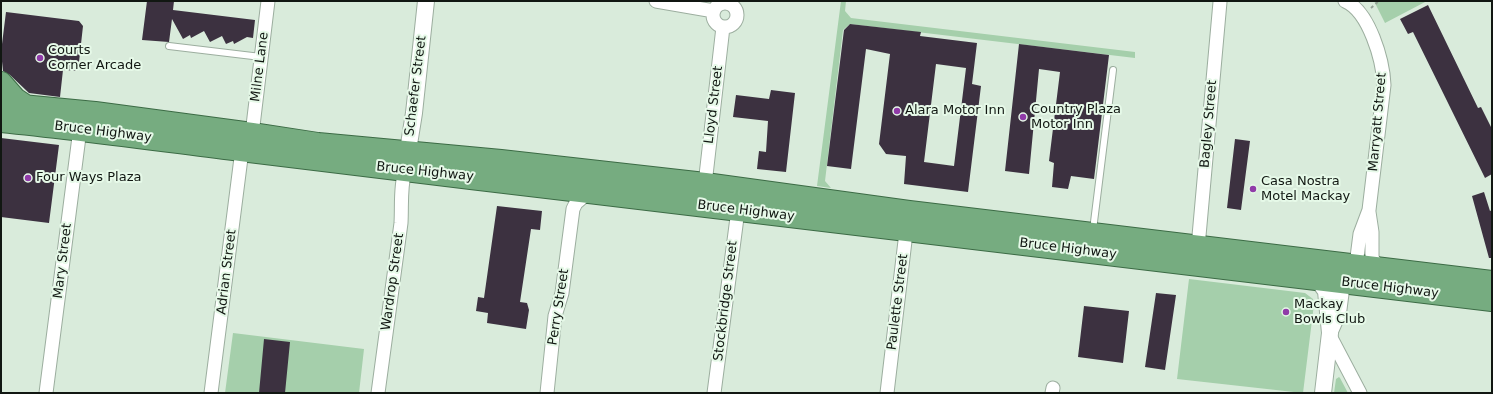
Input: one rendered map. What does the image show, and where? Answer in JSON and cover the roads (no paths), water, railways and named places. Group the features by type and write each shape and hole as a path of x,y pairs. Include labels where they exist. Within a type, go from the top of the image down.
{"highway":[{"path":"1,83 15,99 27,107"},
{"name":"Bruce Highway","path":"1,104 95,113 247,142"},
{"name":"Bruce Highway","path":"1,121 80,129 247,142 318,144 471,177 738,210 1093,234 1356,265 1379,268 1490,297"},
{"name":"Bruce Highway","path":"406,162 705,184 908,221 1317,279 1490,297"},
{"path":"1203,247 1242,260 1328,270 1337,275 1342,282"},
{"path":"1356,265 1370,277 1429,285 1490,297"}],"street":[{"name":"Milne Lane","path":"247,142 261,57 268,1"},
{"name":"Schaefer Street","path":"406,162 426,1"},
{"path":"656,1 714,11"},
{"name":"Bagley Street","path":"1203,247 1222,1"},
{"name":"Marryatt Street","path":"1344,1 1352,4 1361,15 1379,52 1383,67 1384,85 1369,210 1360,234 1356,265"},
{"path":"723,3 738,4 738,14 735,22 731,25 723,26 714,19 714,11 723,3"},
{"name":"Lloyd Street","path":"705,184 723,26"},
{"name":"Mary Street","path":"46,393 80,129"},
{"name":"Adrian Street","path":"211,393 247,142"},
{"name":"Wardrop Street","path":"378,393 401,223 403,199 402,180 406,162"},
{"path":"555,188 566,207 572,222"},
{"name":"Perry Street","path":"547,393 555,316 562,293 573,209 576,203 589,192"},
{"name":"Stockbridge Street","path":"714,393 738,210"},
{"name":"Marryatt Street","path":"1369,210 1372,232 1372,256 1379,268"},
{"name":"Paulette Street","path":"887,393 908,221"},
{"path":"1317,279 1326,291 1330,333 1323,393"},
{"path":"1342,282 1338,313 1330,333 1360,393"}],"lane":[{"path":"169,46 261,57"},
{"path":"1093,234 1113,70"}],"place":[{"name":"Courts Corner Arcade","path":"40,58"},
{"name":"Alara Motor Inn","path":"897,111"},
{"name":"Country Plaza Motor Inn","path":"1023,117"},
{"name":"Four Ways Plaza","path":"28,178"},
{"name":"Casa Nostra Motel Mackay","path":"1253,189"},
{"name":"Mackay Bowls Club","path":"1286,312"}]}
